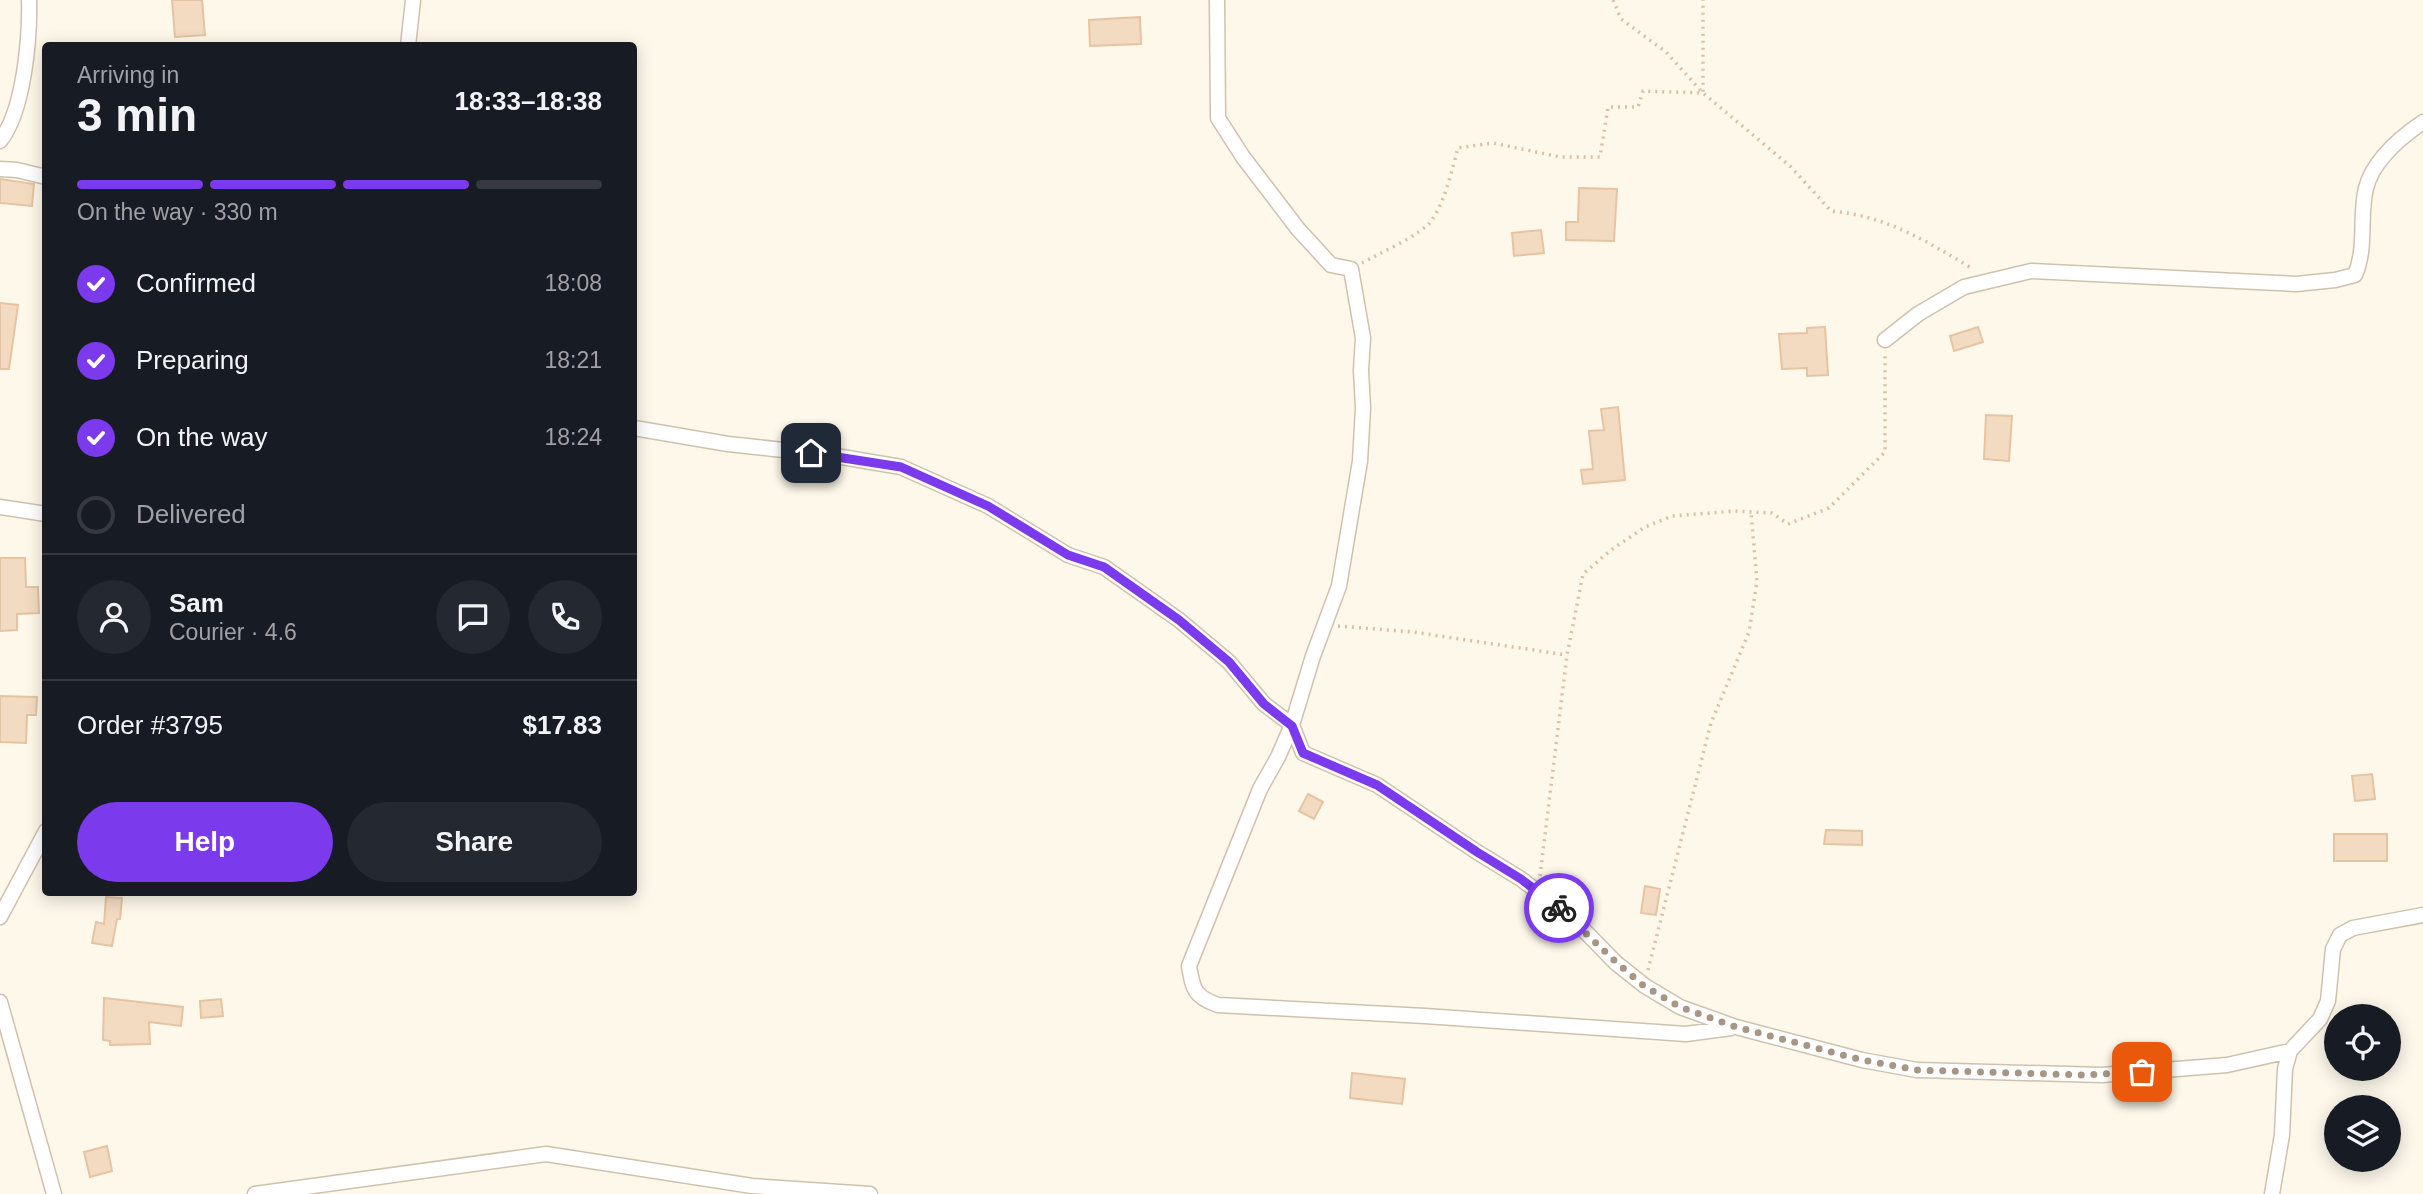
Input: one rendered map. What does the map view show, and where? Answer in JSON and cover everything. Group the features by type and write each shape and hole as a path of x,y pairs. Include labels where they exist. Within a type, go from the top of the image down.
{"street":[{"path":"0,141 9,130 16,110 30,26 29,0"},
{"path":"408,42 413,0"},
{"path":"1217,0 1218,118 1305,237 1331,265 1351,269 1363,338 1360,461 1339,586 1313,656 1292,726 1260,789 1189,966 1192,987 1202,1000 1218,1005 1686,1034 1736,1027"},
{"path":"1885,340 1918,314 1964,287 2031,271 2296,284 2355,275 2361,262 2366,187 2379,160 2423,122"},
{"path":"0,169 42,176"},
{"path":"637,429 728,444 830,455 901,467 988,506 1068,555 1104,567 1179,620 1229,662 1264,704 1292,726 1303,753 1377,785 1538,892 1572,918 1644,986 1680,1007 1736,1027 1862,1060 1917,1070 2102,1075 2227,1065 2290,1051"},
{"path":"0,507 42,513"},
{"path":"0,917 42,838"},
{"path":"2272,1194 2282,1136 2285,1069 2290,1051 2320,1019 2328,1001 2333,949 2340,935 2353,928 2423,915"},
{"path":"0,1002 54,1194"},
{"path":"256,1194 546,1154 751,1186 870,1194"}],"path":[{"path":"1613,0 1621,19 1666,52 1703,93 1791,167 1831,211 1858,213 1913,234 1993,281"},
{"path":"1703,0 1703,93"},
{"path":"1351,269 1398,244 1432,221 1450,178 1458,148 1493,144 1560,157 1600,157 1608,107 1638,107 1643,91 1703,93"},
{"path":"1538,892 1567,655 1584,574 1611,550 1645,527 1672,516 1735,511 1772,513 1788,524 1829,508 1885,452 1885,340"},
{"path":"1644,986 1711,723 1749,632 1757,581 1751,512"},
{"path":"1326,625 1413,632 1567,655"}],"building":[{"path":"172,0 202,0 205,35 175,37"},
{"path":"1140,17 1141,44 1090,46 1089,20"},
{"path":"0,179 34,184 32,206 0,203"},
{"path":"1579,188 1617,189 1614,241 1566,240 1566,222 1578,222"},
{"path":"1541,230 1544,253 1514,256 1512,233"},
{"path":"0,303 18,305 9,369 0,369"},
{"path":"1825,327 1828,375 1807,376 1807,368 1782,369 1779,334 1807,333 1807,328"},
{"path":"1978,327 1983,342 1954,351 1950,336"},
{"path":"1618,407 1625,480 1583,484 1581,470 1593,469 1589,431 1604,430 1601,409"},
{"path":"1986,415 2012,416 2009,461 1984,459"},
{"path":"0,558 25,558 26,587 38,587 39,613 17,614 17,630 0,631"},
{"path":"0,696 37,697 36,715 27,715 26,743 0,742"},
{"path":"2372,774 2375,799 2355,801 2352,776"},
{"path":"1308,794 1323,802 1314,819 1299,811"},
{"path":"1826,830 1862,831 1862,845 1824,844"},
{"path":"2334,834 2387,834 2387,861 2334,861"},
{"path":"1645,886 1660,889 1656,915 1641,913"},
{"path":"106,897 122,898 120,919 117,919 112,946 92,943 96,922 104,924"},
{"path":"104,998 183,1007 181,1026 149,1022 150,1044 110,1045 110,1041 103,1040"},
{"path":"221,999 223,1016 201,1018 200,1001"},
{"path":"1352,1073 1405,1079 1402,1104 1350,1098"},
{"path":"107,1146 112,1171 90,1177 84,1152"}],"way so far":[{"path":"1559,908 1644,986 1680,1007 1736,1027 1862,1060 1917,1070 2056,1072 2082,1075 2142,1072"}],"route":[{"path":"811,453 901,467 988,506 1068,555 1104,567 1179,620 1229,662 1264,704 1292,726 1303,753 1377,785 1521,879 1559,908"}]}
